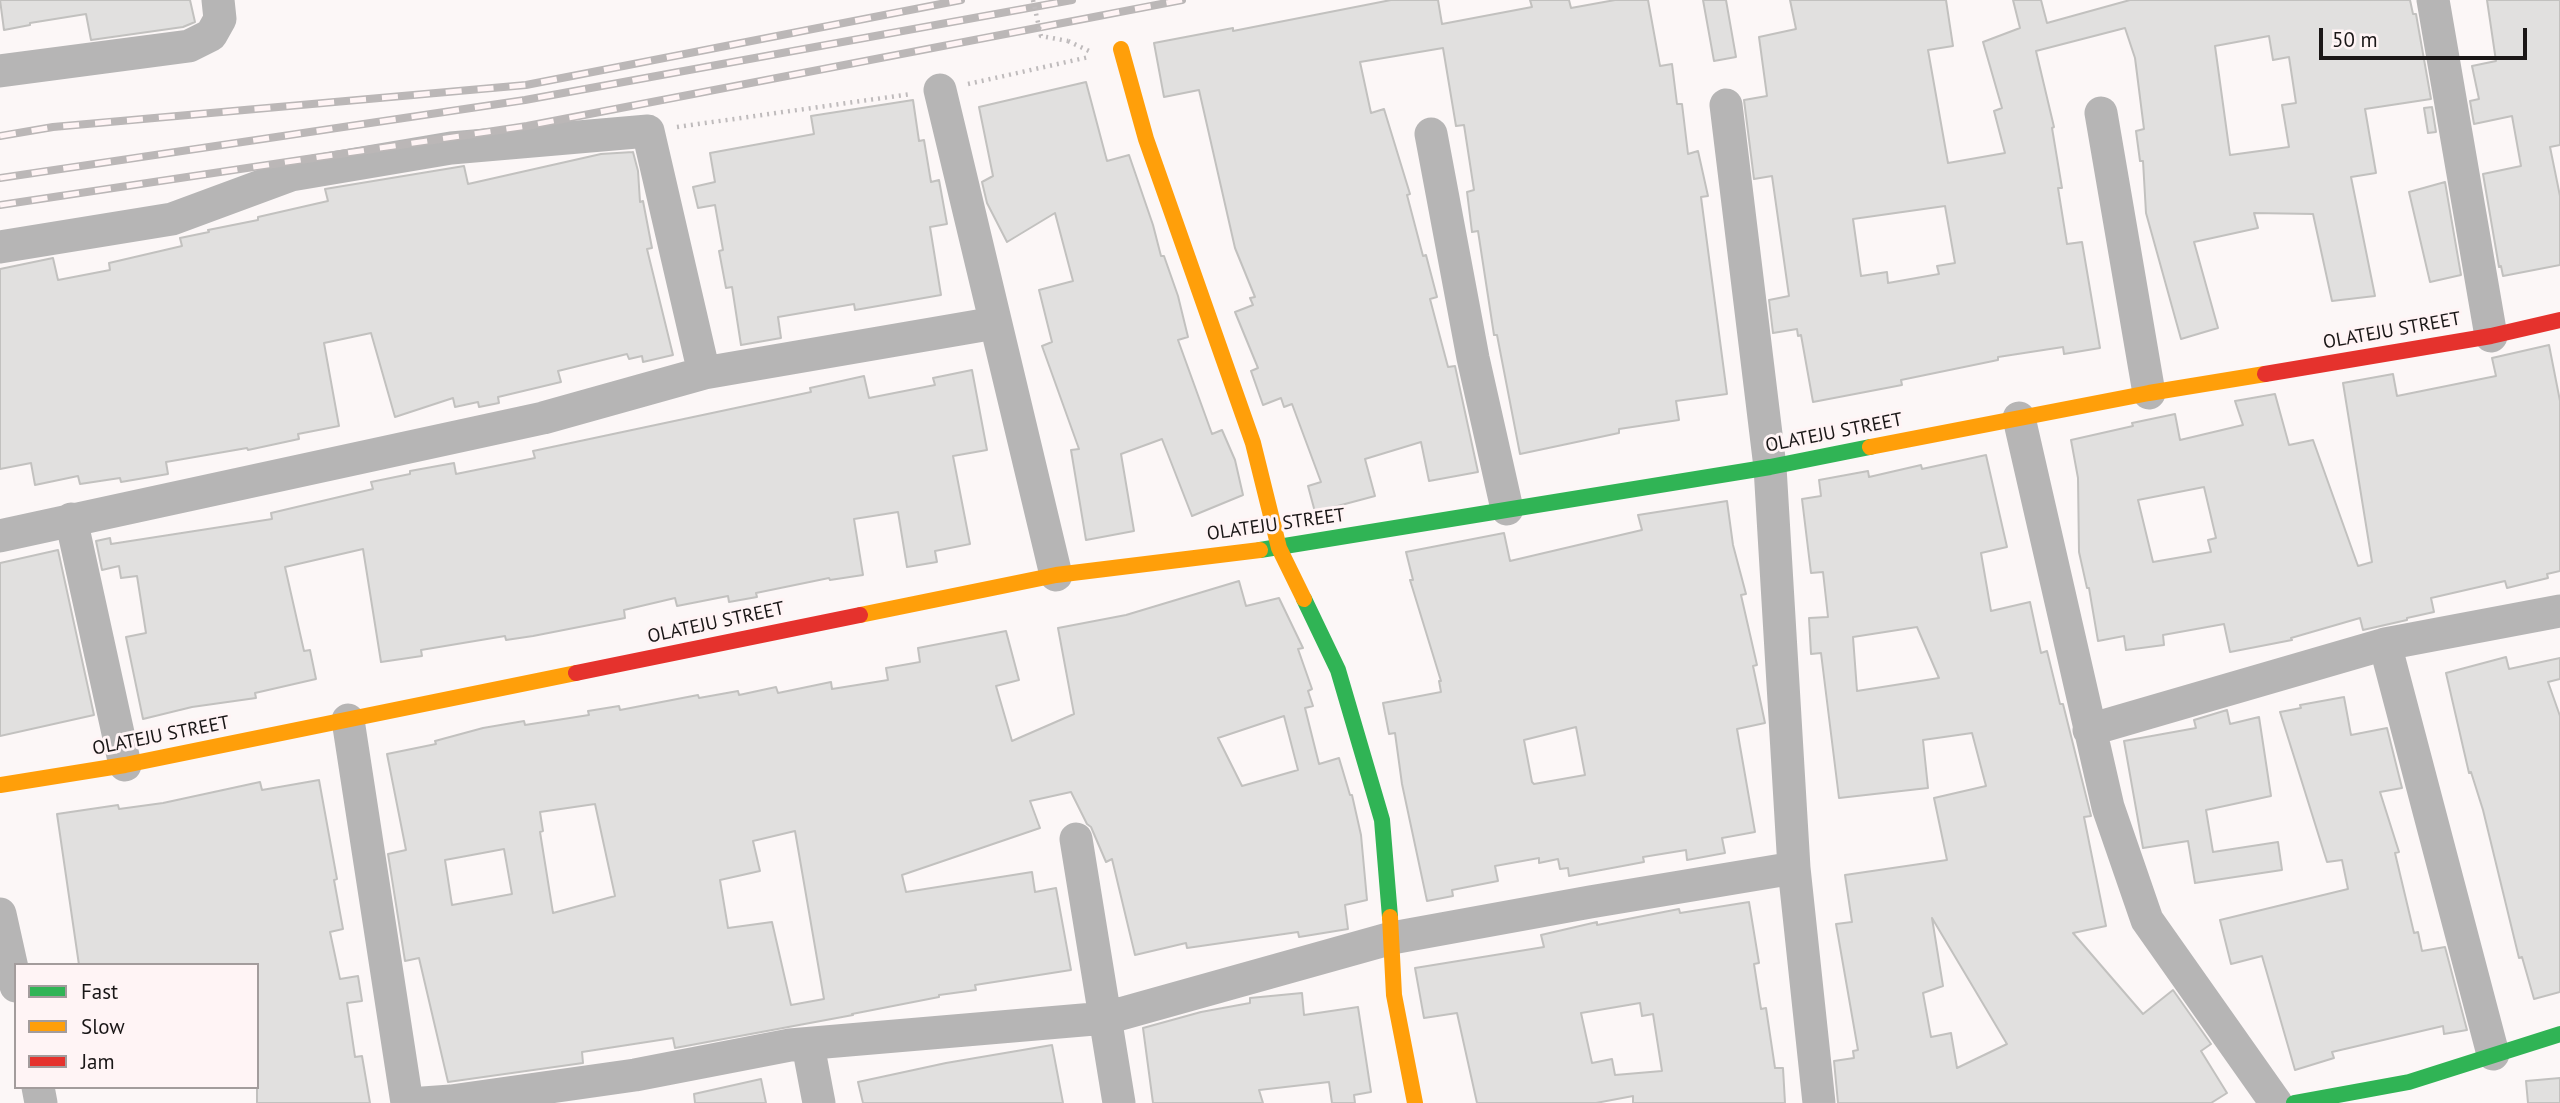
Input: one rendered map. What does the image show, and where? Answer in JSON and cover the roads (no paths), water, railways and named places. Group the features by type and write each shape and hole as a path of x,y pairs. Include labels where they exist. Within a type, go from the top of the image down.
{"street":[{"path":"0,71 189,46 211,35 220,19 218,0"},
{"path":"2433,0 2491,336"},
{"path":"1121,50 1146,139 1253,443 1279,548 1338,670 1382,820 1394,995 1415,1103"},
{"path":"940,90 1056,575"},
{"path":"1726,105 1770,467 1794,869 1819,1103"},
{"path":"2101,113 2149,393"},
{"path":"0,247 172,219 291,175 451,148 649,131 704,373"},
{"path":"1431,134 1474,358 1507,509"},
{"name":"OLATEJU STREET","path":"0,785 125,765 1056,575 1279,548 1770,467 2149,393 2491,336 2560,320"},
{"path":"0,536 543,418 704,373 995,323"},
{"path":"2019,418 2108,807 2147,920 2276,1103"},
{"path":"71,519 125,765"},
{"path":"2089,730 2385,644 2560,611"},
{"path":"2385,644 2493,1054"},
{"path":"348,720 407,1103"},
{"path":"1076,839 1119,1103"},
{"path":"422,1103 635,1076 790,1045 1106,1018 1392,938 1577,904 1794,869"},
{"path":"0,914 14,977"},
{"path":"2294,1103 2411,1087 2493,1054 2560,1034"},
{"path":"808,1045 818,1103"}],"railway":[{"path":"0,136 53,127 526,85 961,0"},
{"path":"0,178 525,100 1072,0"},
{"path":"0,205 527,126 1182,0"}]}
